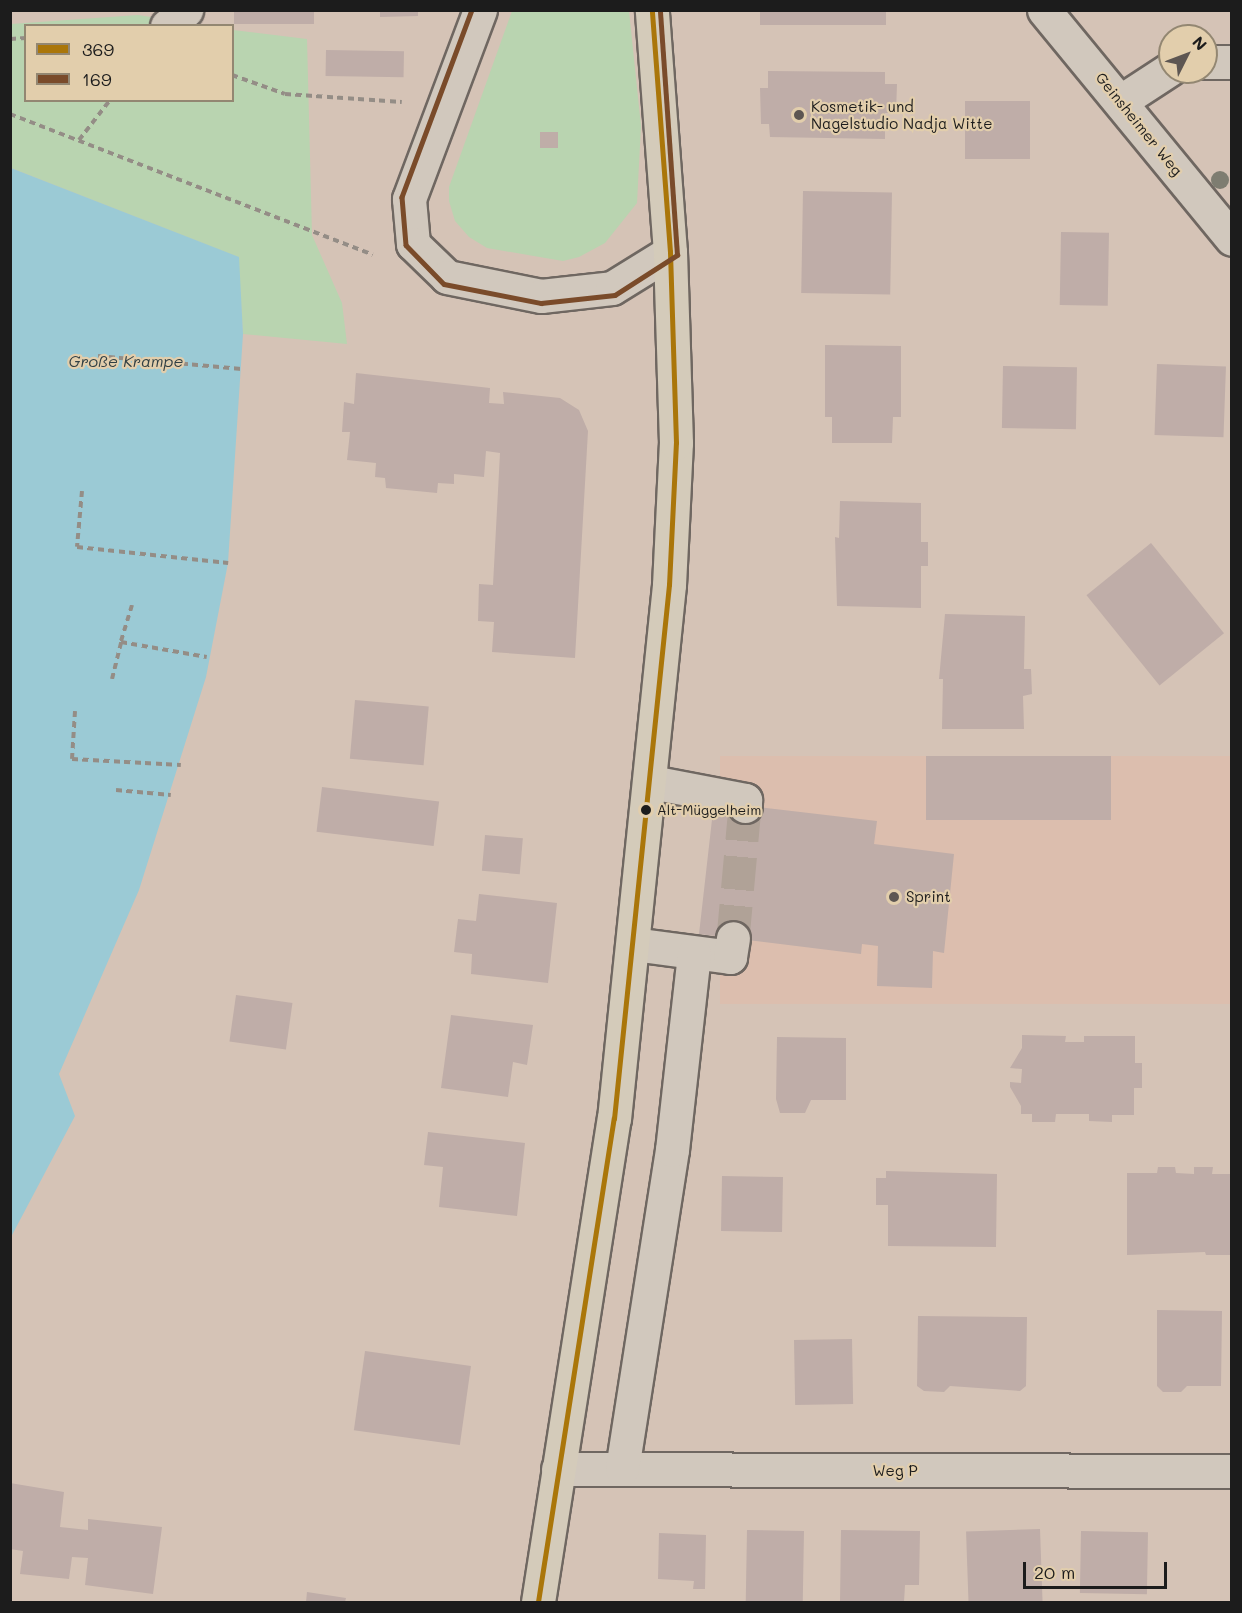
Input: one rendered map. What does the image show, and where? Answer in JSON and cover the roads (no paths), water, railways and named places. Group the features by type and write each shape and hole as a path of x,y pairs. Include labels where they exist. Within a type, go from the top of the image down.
{"main road":[{"path":"538,1602 614,1119 651,782 669,585 676,443 670,252 652,10"}],"street":[{"path":"169,24 186,10"},
{"path":"480,10 409,200 413,244 447,277 541,296 612,288 670,252"},
{"name":"Geinsheimer Weg","path":"1044,10 1232,239"},
{"path":"1121,101 1158,77"},
{"path":"651,782 745,800 745,806"},
{"path":"633,944 730,957 733,938"},
{"path":"622,1469 672,1150 694,953"},
{"name":"Weg P","path":"558,1469 1232,1471"}],"water":[{"name":"Große Krampe","path":"11,168 239,257 243,334 228,563 206,677 139,890 59,1074 75,1116 11,1237"}],"tunnel":[{"path":"733,938 745,806"}],"place":[{"name":"Kosmetik- und Nagelstudio Nadja Witte","path":"799,115"},
{"name":"Alt-Müggelheim","path":"646,810"},
{"name":"Sprint","path":"894,897"}]}
